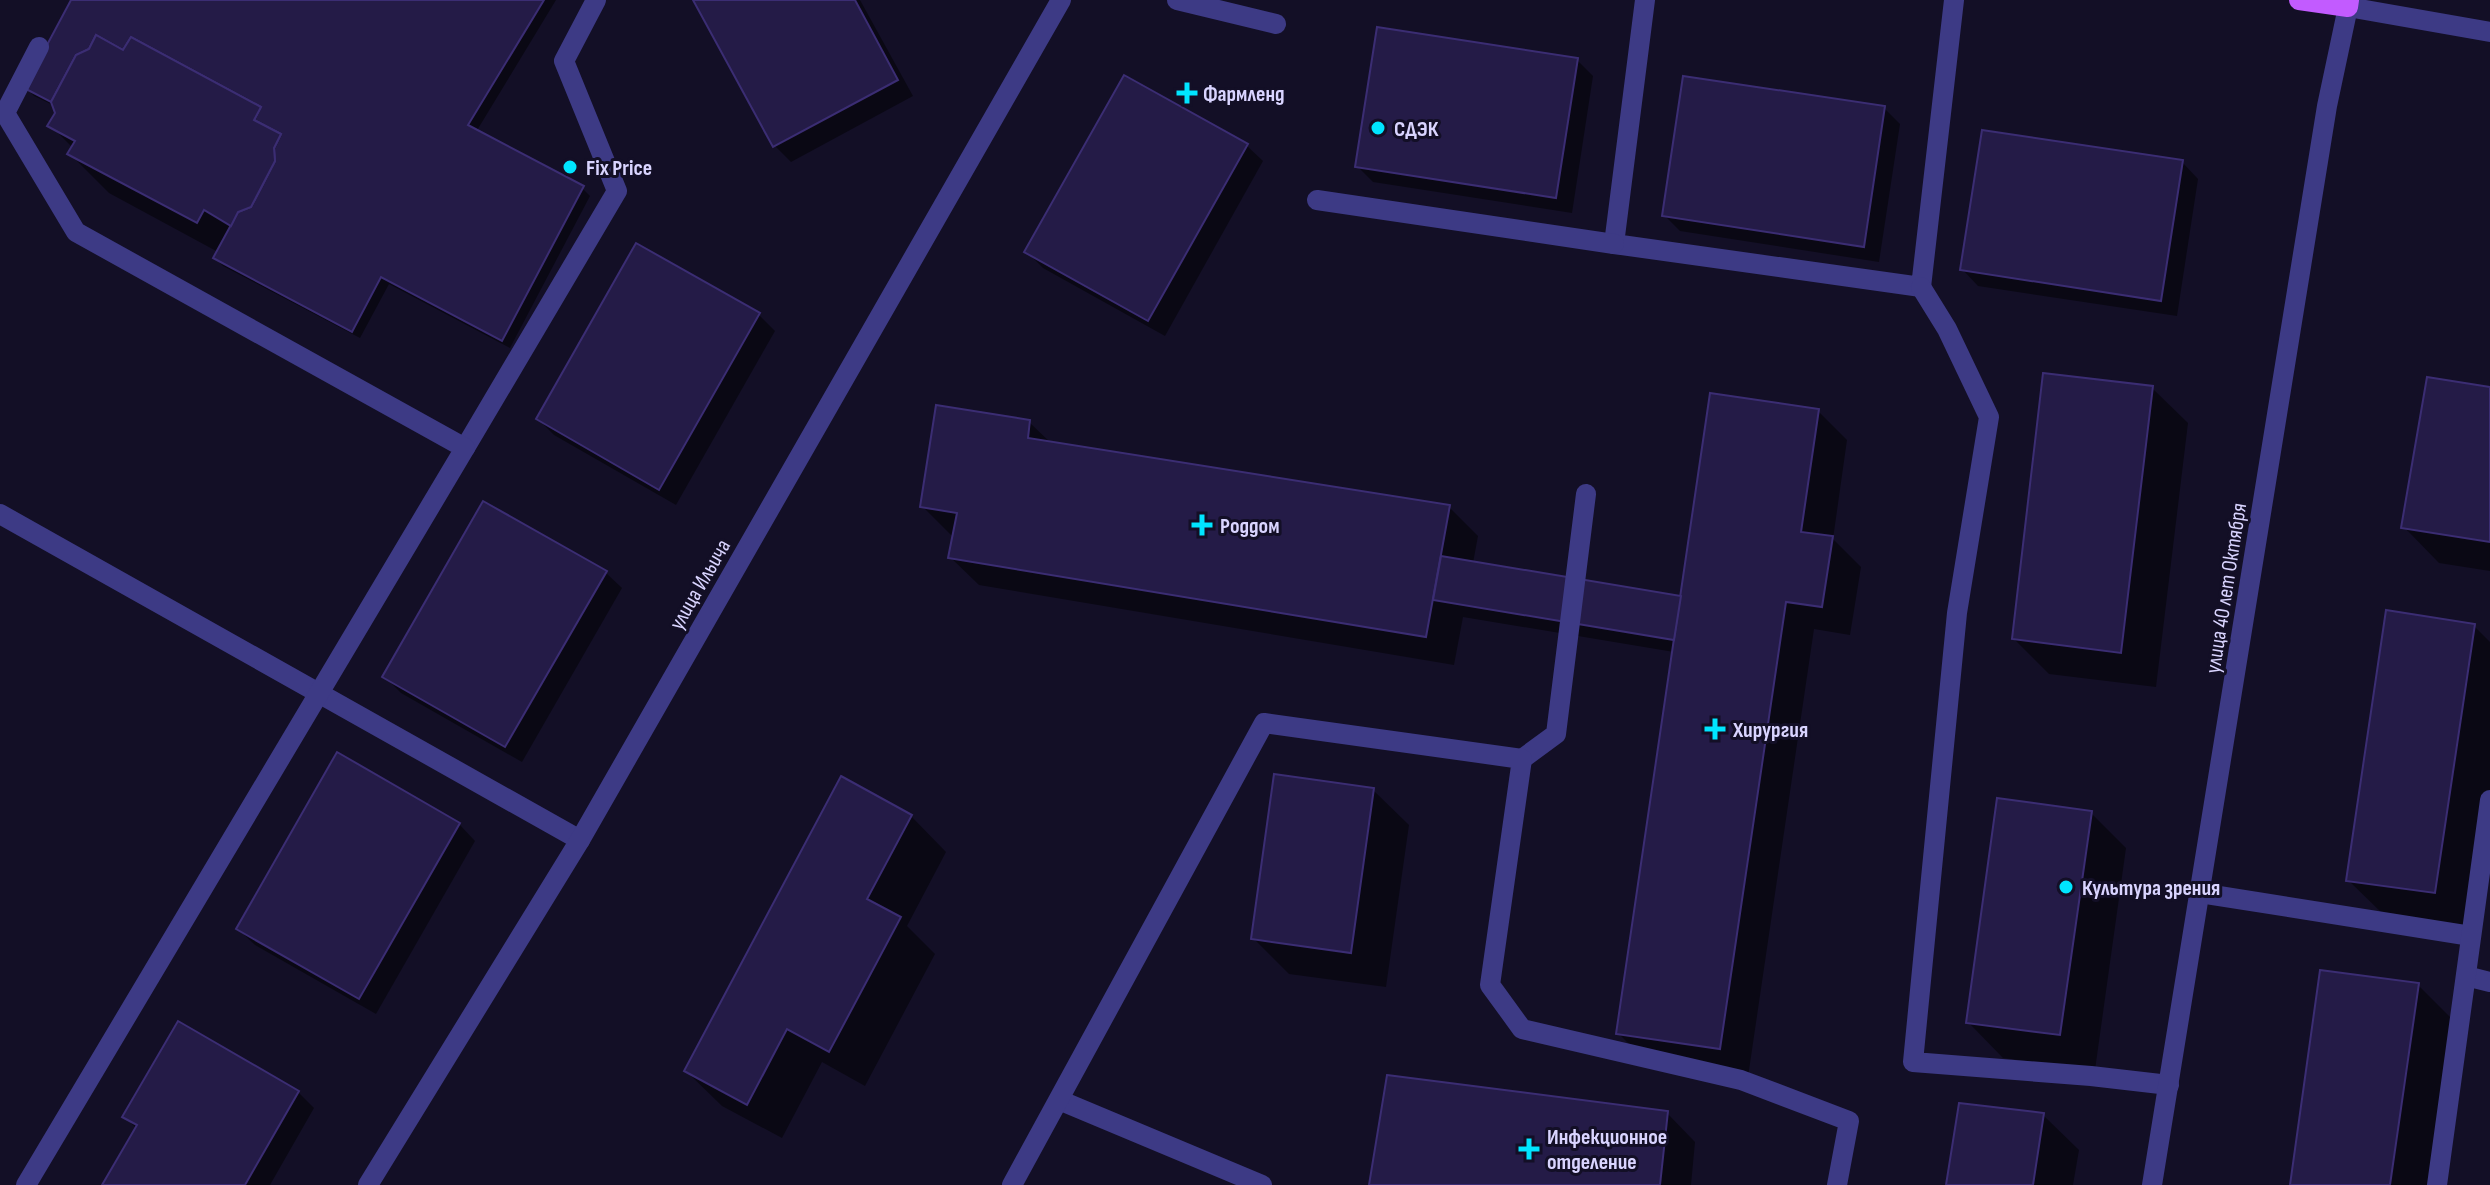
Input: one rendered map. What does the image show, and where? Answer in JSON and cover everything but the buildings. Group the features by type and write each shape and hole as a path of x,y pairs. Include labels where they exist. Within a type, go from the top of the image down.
{"main road":[{"path":"2299,0 2348,4"}],"street":[{"path":"26,1185 617,191 564,61 596,0"},
{"name":"улица Ильича","path":"368,1185 580,840 1061,0"},
{"path":"1177,0 1276,24"},
{"path":"1614,244 1645,0"},
{"path":"1954,0 1921,287 1947,329 1989,417 1957,613 1913,1062 2169,1085"},
{"path":"2348,4 2490,32"},
{"name":"улица 40 лет Октября","path":"2152,1185 2327,106 2348,4"},
{"path":"39,47 5,113 76,232 465,448"},
{"path":"1317,200 1921,287"},
{"path":"1012,1185 1264,723 1522,759 1556,734 1586,494"},
{"path":"0,514 580,840"},
{"path":"1522,759 1490,985 1522,1029 1741,1080 1849,1121 1837,1185"},
{"path":"2437,1185 2490,800"},
{"path":"2200,893 2471,936"},
{"path":"2466,976 2490,982"},
{"path":"1059,1100 1262,1185"}],"place":[{"name":"Фармленд","path":"1187,93"},
{"name":"СДЭК","path":"1378,128"},
{"name":"Fix Price","path":"570,167"},
{"name":"Роддом","path":"1202,525"},
{"name":"Хирургия","path":"1715,729"},
{"name":"Культура зрения","path":"2066,887"},
{"name":"Инфекционное отделение","path":"1529,1149"}]}
